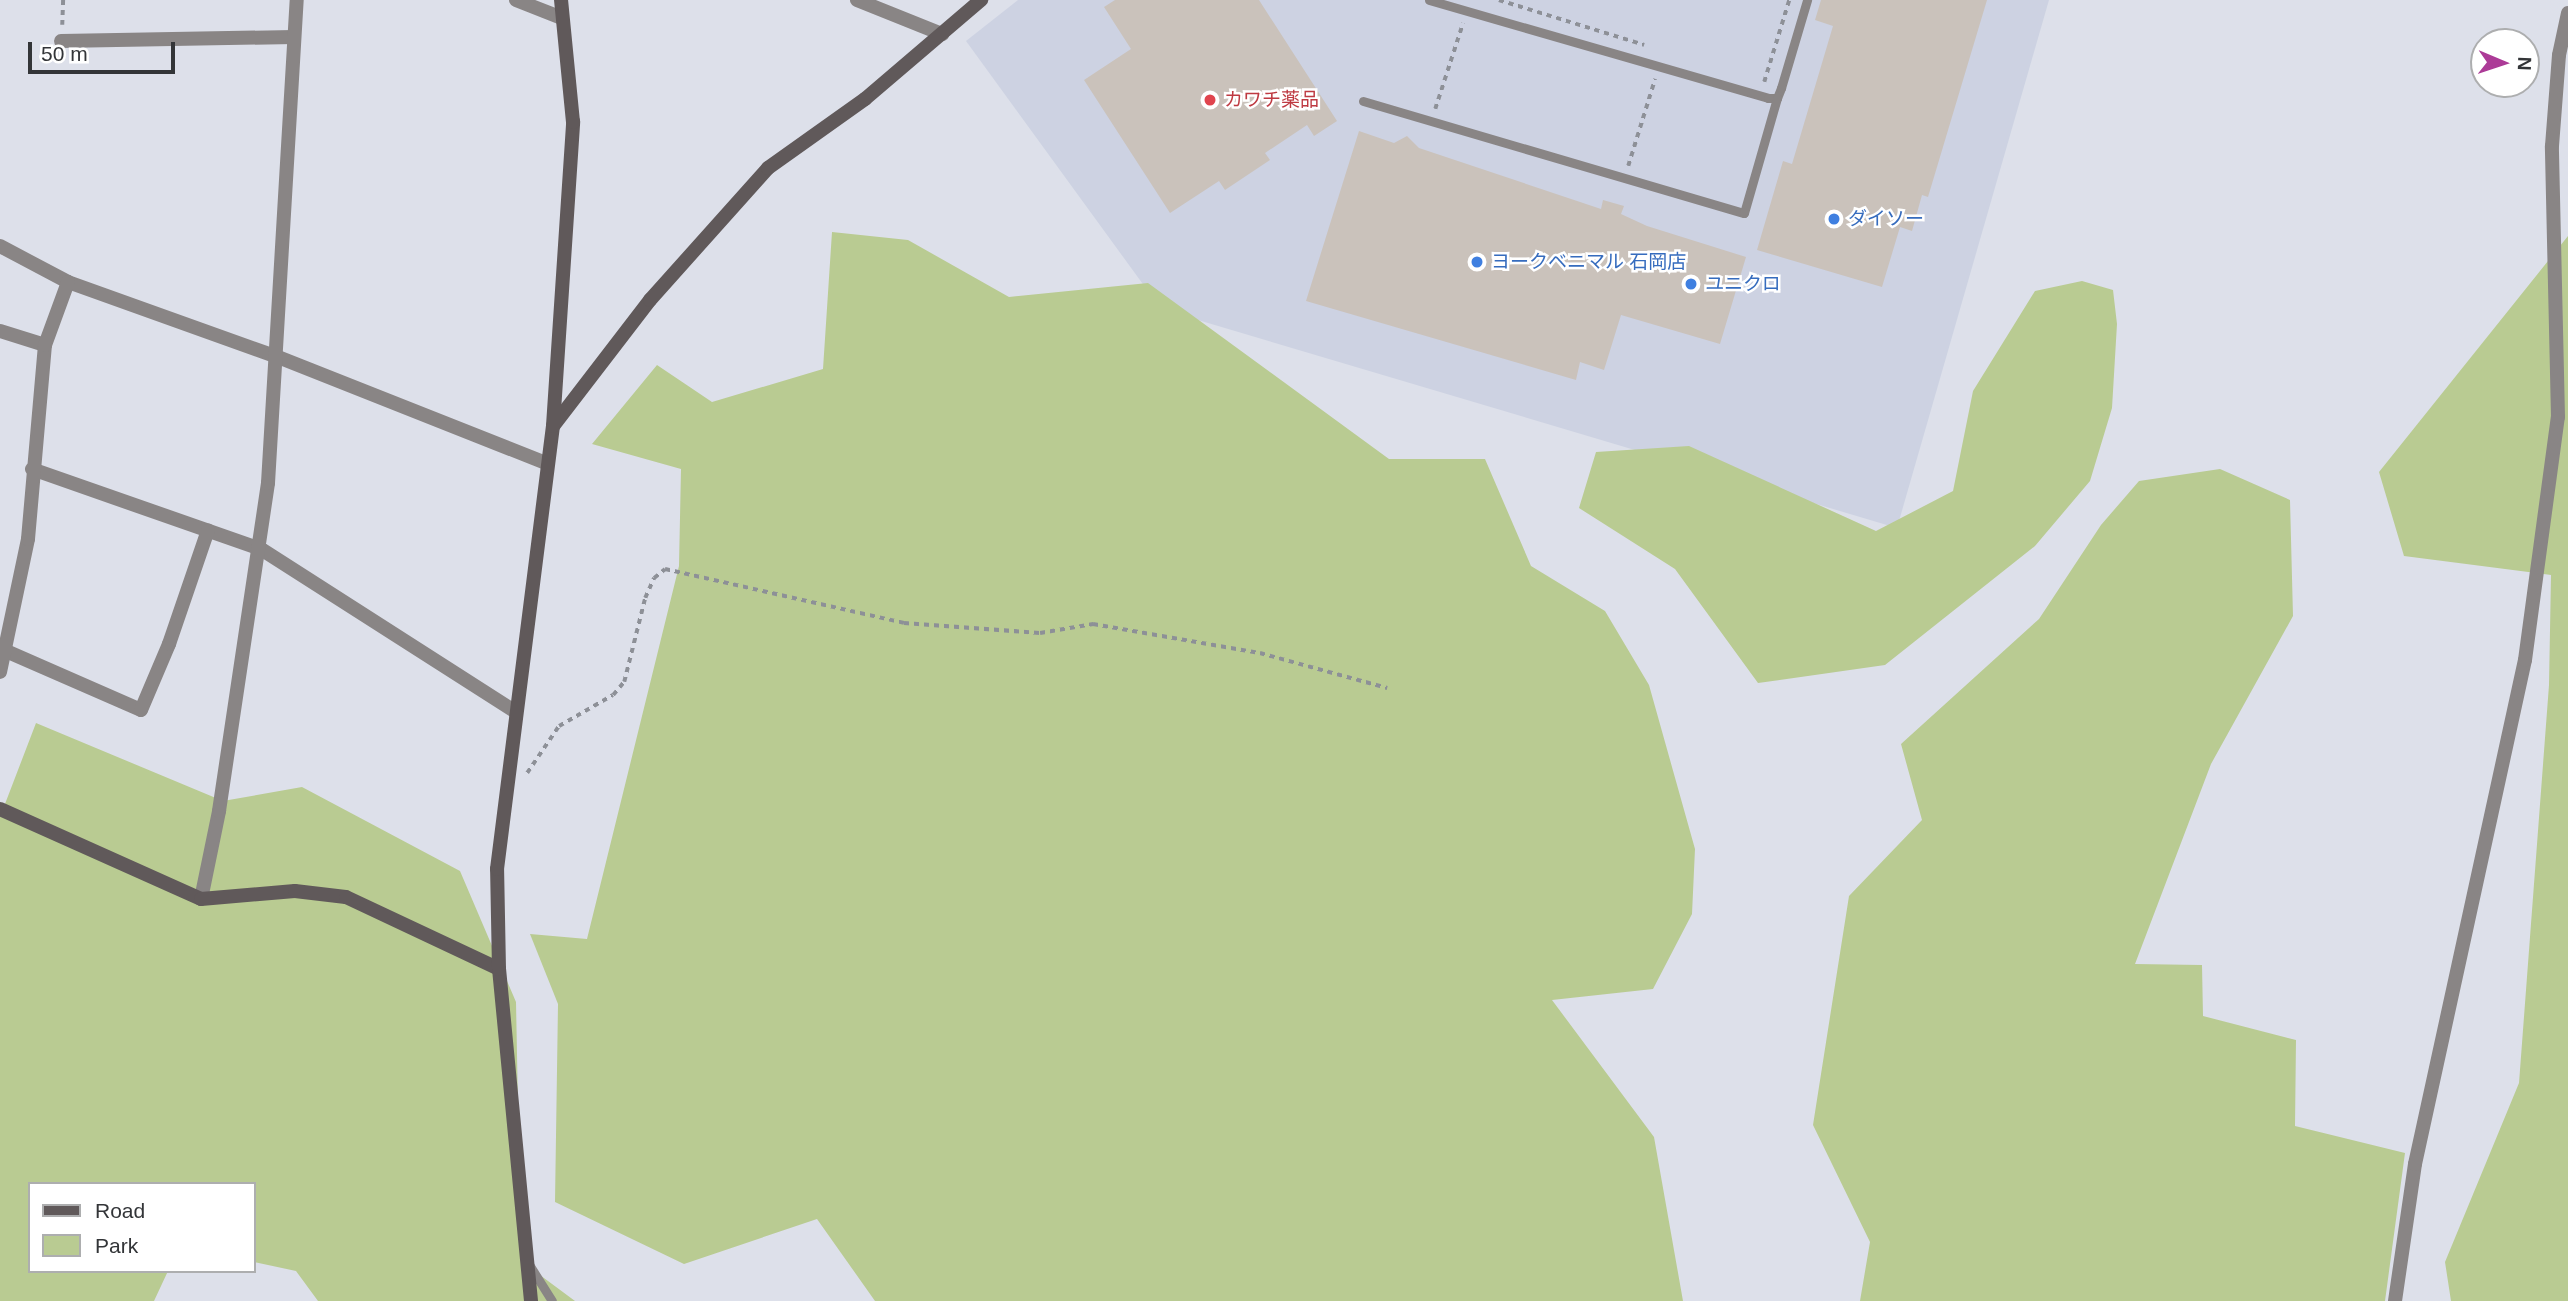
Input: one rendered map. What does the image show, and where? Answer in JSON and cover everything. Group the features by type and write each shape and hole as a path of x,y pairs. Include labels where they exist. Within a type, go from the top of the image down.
{"street":[{"path":"201,899 261,549 278,358 297,0"},
{"path":"516,0 562,18"},
{"path":"531,1301 499,969 497,869 514,711 553,426 573,122 561,0"},
{"path":"857,0 942,34"},
{"path":"553,426 650,300 768,168 865,99 981,0"},
{"path":"2395,1301 2415,1164 2525,660 2558,417 2552,146 2558,55 2568,13"},
{"path":"61,41 294,37"},
{"path":"0,246 68,282 278,358 546,463"},
{"path":"0,672 28,539 32,469 45,345 68,282"},
{"path":"0,331 45,345"},
{"path":"32,469 261,549 514,711"},
{"path":"6,651 141,710 169,644 208,530"},
{"path":"0,809 201,899 295,891 346,897 499,969"}],"lane":[{"path":"1429,0 1660,66 1779,93"},
{"path":"1363,101 1623,181 1744,212 1807,0"},
{"path":"527,1261 552,1301"}],"path":[{"path":"61,41 63,0"},
{"path":"1499,0 1651,48"},
{"path":"1764,83 1789,0"},
{"path":"1430,121 1468,9"},
{"path":"1623,181 1660,66"},
{"path":"1752,79 1779,93"},
{"path":"506,783 530,772 559,726 613,695 624,682 645,598 653,578 665,569 904,622 1029,633 1093,624 1259,653 1387,688"}],"shaded area":[{"path":"1018,0 2049,0 1897,528 1161,309 966,41"}],"green space":[{"path":"832,232 908,240 1009,297 1148,283 1389,459 1485,459 1531,566 1605,611 1649,685 1695,849 1692,914 1653,989 1552,1000 1654,1137 1683,1301 875,1301 817,1219 684,1264 555,1202 558,1004 530,934 587,939 679,566 681,469 592,444 657,365 712,402 823,369"},
{"path":"2568,236 2568,1301 2451,1301 2445,1262 2519,1083 2549,685 2551,575 2404,556 2379,472"},
{"path":"2082,281 2113,290 2117,324 2112,408 2090,481 2035,546 1885,665 1758,683 1675,569 1579,508 1596,452 1689,446 1876,531 1953,491 1973,391 2035,291"},
{"path":"2220,469 2290,500 2293,616 2211,764 2135,964 2202,965 2203,1016 2296,1040 2295,1126 2405,1153 2385,1301 1860,1301 1870,1242 1813,1125 1849,896 1922,820 1901,744 2039,619 2101,525 2139,481"},
{"path":"36,723 223,801 302,787 460,871 516,1002 521,1261 575,1301 318,1301 296,1271 256,1262 256,1182 28,1182 28,1273 167,1273 154,1301 0,1301 0,817"}],"building":[{"name":"カワチ薬品","path":"1115,0 1259,0 1337,121 1314,136 1307,125 1265,153 1270,160 1225,190 1219,181 1170,213 1084,80 1131,49 1104,7"},
{"path":"1821,0 1987,0 1928,197 1922,195 1912,231 1900,227 1882,287 1757,250 1783,161 1792,164 1833,26 1815,20"},
{"name":"ヨークベニマル 石岡店","path":"1359,131 1394,143 1407,136 1419,148 1601,209 1603,200 1624,206 1621,214 1647,226 1746,257 1720,344 1621,315 1604,370 1580,362 1576,380 1306,301"}],"place":[{"name":"カワチ薬品","path":"1210,100"},
{"name":"ダイソー","path":"1834,219"},
{"name":"ヨークベニマル 石岡店","path":"1477,262"},
{"name":"ユニクロ","path":"1691,284"}]}
